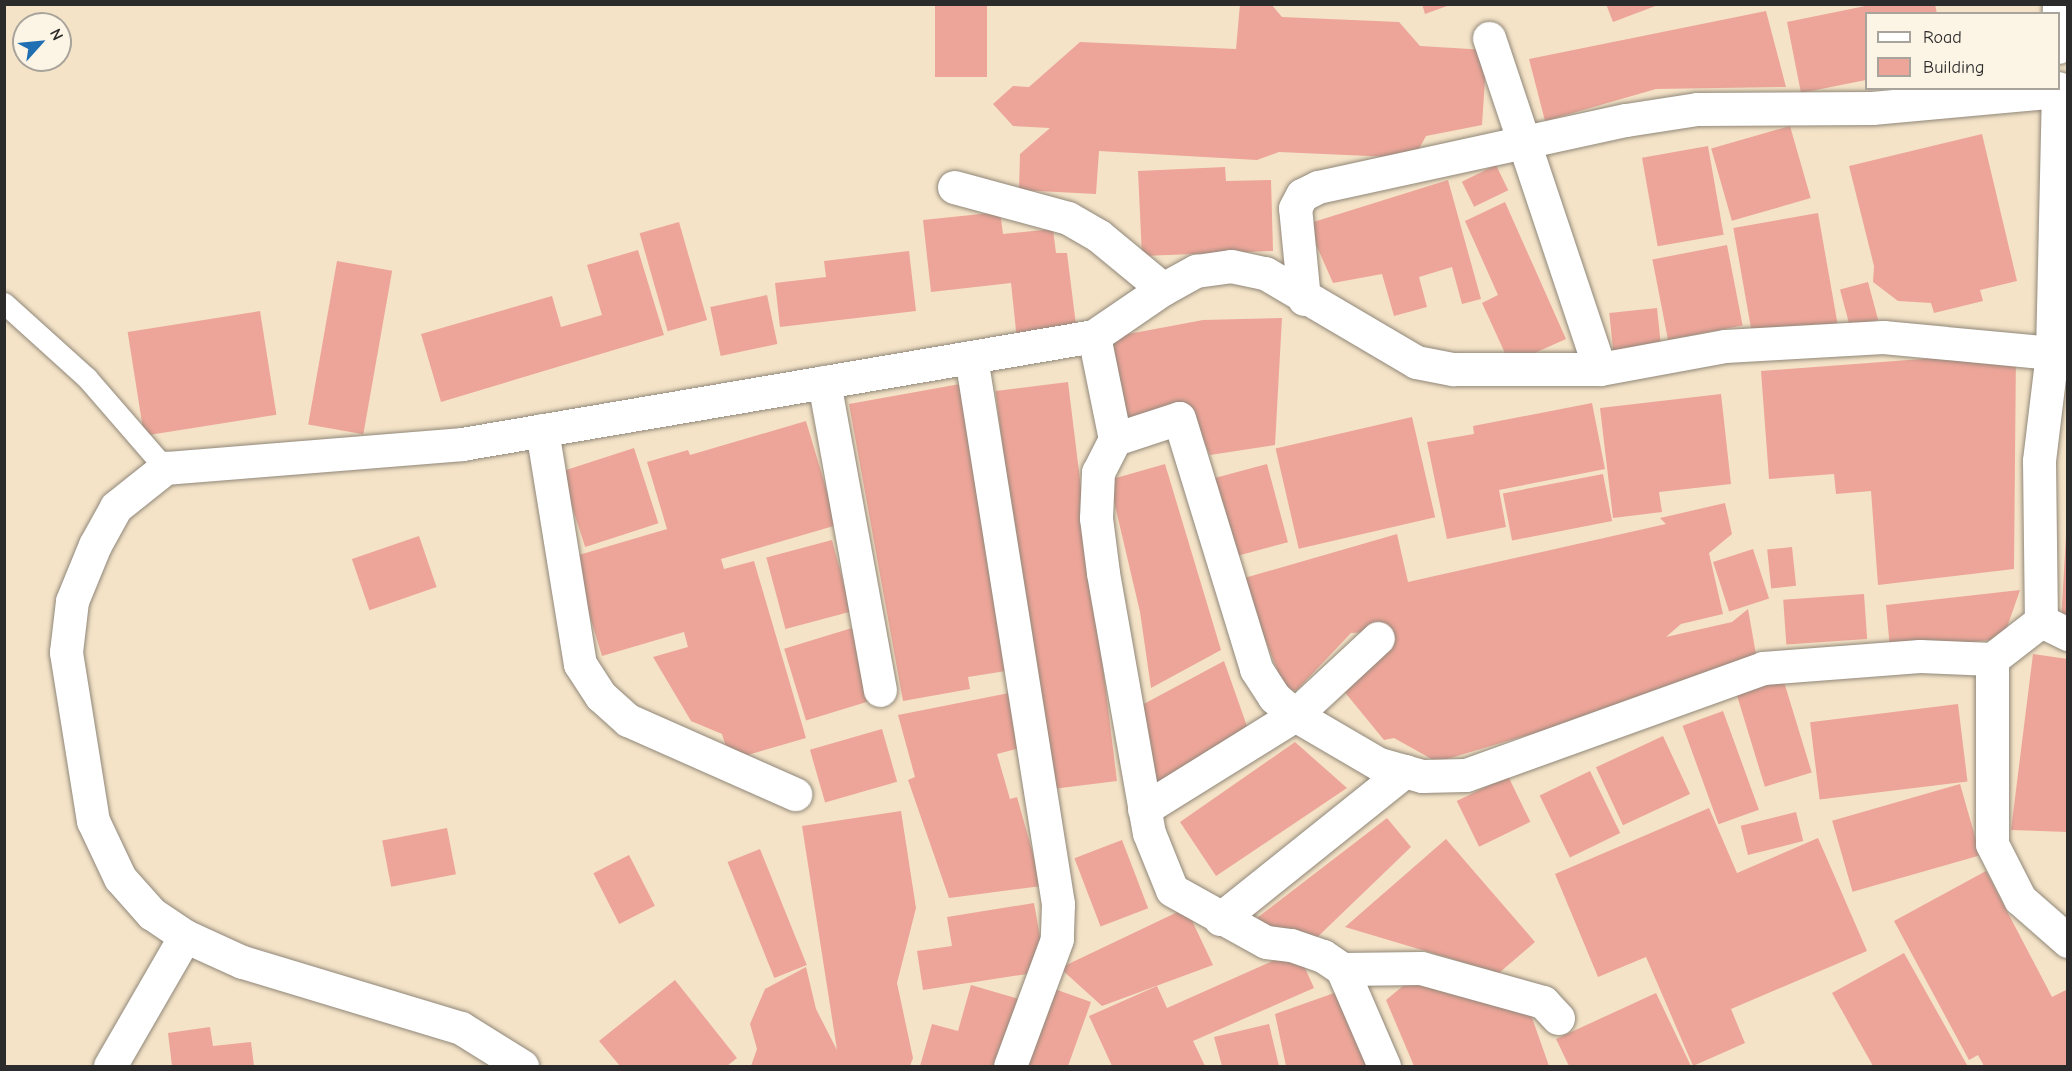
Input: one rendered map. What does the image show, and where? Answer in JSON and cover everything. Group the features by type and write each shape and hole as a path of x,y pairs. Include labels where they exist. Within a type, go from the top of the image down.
{"street":[{"path":"1489,38 1600,369"},
{"path":"1114,439 1179,418 1256,669 1274,698 1295,716 1379,764 1422,776 1466,775 1763,668 1920,656 1992,659 2054,627 2039,461 2060,355 2058,90 1872,108 1697,109 1524,142 1318,187 1302,195 1295,208 1304,299"},
{"path":"954,187 1068,218 1099,236 1163,289"},
{"path":"522,1066 461,1028 242,962 185,936 152,914 120,878 93,821 66,652 72,601 95,546 116,507 165,468 462,444 1094,336 1163,289 1196,271 1231,266 1265,273 1304,299 1416,362 1453,369 1600,369 1725,346 1883,337 2060,355"},
{"path":"1094,336 1114,439 1098,472 1096,518 1144,809 1149,833 1173,890 1220,919 1266,942 1291,945 1323,957 1342,969 1421,968 1543,1002 1558,1018"},
{"path":"971,357 1058,903 1057,939 1010,1066"},
{"path":"824,382 880,690"},
{"path":"542,430 580,664 601,696 628,720 795,794"},
{"path":"1144,809 1295,716 1378,638"},
{"path":"1992,659 1992,844 2020,899 2067,941"},
{"path":"1220,919 1405,771"},
{"path":"110,1066 185,936"},
{"path":"1342,969 1384,1066"}],"lane":[{"path":"4,303 87,378 165,468"}],"building":[{"path":"935,4 987,4 987,77 935,77"},
{"path":"1240,4 1271,4 1282,17 1399,22 1420,46 1487,50 1482,125 1426,136 1414,158 1279,152 1257,160 1099,151 1096,194 1019,190 1020,154 1050,128 1013,126 993,104 1013,86 1029,87 1080,42 1236,49"},
{"path":"1422,4 1450,4 1450,5 1425,14"},
{"path":"1606,4 1658,4 1658,5 1613,22"},
{"path":"1875,4 1935,4 1937,12 1865,12 1865,80 1801,93 1787,22"},
{"path":"1766,11 1786,87 1656,89 1545,121 1529,59"},
{"path":"1790,126 1811,198 1732,221 1711,149"},
{"path":"1982,134 2017,281 1980,290 1983,301 1934,313 1931,303 1898,301 1873,282 1874,266 1849,166"},
{"path":"1708,146 1724,235 1658,246 1642,158"},
{"path":"1496,165 1508,190 1474,207 1462,182"},
{"path":"1225,167 1226,181 1271,180 1273,251 1142,256 1138,171"},
{"path":"1448,180 1481,299 1462,304 1452,267 1419,277 1427,307 1394,316 1382,274 1333,283 1307,224"},
{"path":"1505,202 1566,339 1510,364 1482,303 1498,295 1465,221"},
{"path":"1000,212 1003,234 1053,229 1056,253 1067,253 1077,333 1017,340 1011,283 931,292 923,220"},
{"path":"1818,213 1837,323 1753,338 1733,228"},
{"path":"679,222 707,320 668,331 640,233"},
{"path":"1727,245 1743,325 1668,340 1652,260"},
{"path":"638,250 664,335 441,402 421,334 552,296 561,327 602,315 587,265"},
{"path":"909,251 916,311 780,327 775,283 826,277 824,261"},
{"path":"337,261 392,271 363,434 308,424"},
{"path":"1868,282 1878,320 1850,327 1840,290"},
{"path":"767,295 777,344 721,356 710,307"},
{"path":"1657,308 1662,353 1614,358 1609,313"},
{"path":"260,311 276,415 144,436 128,332"},
{"path":"1282,318 1275,445 1210,455 1188,407 1123,424 1107,338 1203,320"},
{"path":"2016,352 2014,569 1878,585 1871,491 1836,494 1834,474 1769,479 1761,371"},
{"path":"1068,382 1117,781 1045,790 996,391"},
{"path":"960,384 1012,670 968,677 970,689 903,701 849,404"},
{"path":"1721,394 1731,484 1659,492 1662,512 1613,518 1600,408"},
{"path":"1592,403 1605,469 1499,490 1506,527 1447,539 1427,442 1474,434 1473,426"},
{"path":"1412,417 1435,517 1299,549 1276,448"},
{"path":"806,421 837,525 721,559 724,569 754,561 806,738 730,760 722,734 691,721 653,657 688,647 684,632 602,656 572,557 667,529 647,462 688,450 690,455"},
{"path":"634,448 658,523 585,547 561,472"},
{"path":"1165,464 1221,650 1151,688 1140,612 1109,480"},
{"path":"1267,464 1288,542 1236,556 1215,478"},
{"path":"1603,474 1612,521 1512,541 1503,493"},
{"path":"1725,503 1732,534 1709,553 1723,614 1681,624 1666,637 1732,622 1748,609 1757,660 1750,669 1437,762 1394,738 1384,740 1343,690 1390,631 1351,633 1297,690 1286,692 1241,579 1397,534 1408,582 1666,524 1660,518"},
{"path":"419,536 437,587 369,610 352,559"},
{"path":"2066,536 2068,536 2068,623 2061,623"},
{"path":"832,540 851,611 785,629 766,558"},
{"path":"1792,547 1796,586 1771,588 1767,550"},
{"path":"1753,549 1769,598 1729,611 1713,562"},
{"path":"2020,590 2003,639 1890,649 1886,605"},
{"path":"1864,594 1867,639 1786,645 1783,600"},
{"path":"852,628 874,700 806,720 784,649"},
{"path":"2033,654 2068,659 2068,832 2011,830"},
{"path":"1224,661 1248,729 1158,789 1140,706"},
{"path":"1781,672 1812,772 1765,787 1734,686"},
{"path":"1009,693 1020,748 997,754 1010,799 1017,797 1042,886 949,898 908,780 915,777 898,715"},
{"path":"1958,704 1968,781 1820,800 1810,722"},
{"path":"1723,711 1759,810 1719,824 1683,726"},
{"path":"882,729 897,782 825,803 810,750"},
{"path":"1663,736 1690,794 1623,825 1596,767"},
{"path":"1295,742 1347,788 1216,876 1180,822"},
{"path":"1590,771 1620,833 1570,858 1540,796"},
{"path":"1508,776 1530,822 1479,847 1457,801"},
{"path":"1960,784 1980,855 1853,892 1832,821"},
{"path":"1709,808 1737,873 1818,838 1867,951 1731,1009 1745,1043 1693,1066 1646,957 1598,977 1555,874"},
{"path":"901,811 916,908 897,983 913,1058 910,1066 751,1066 757,1049 750,1024 765,989 806,967 816,1009 837,1050 802,826"},
{"path":"1796,812 1803,841 1748,855 1741,826"},
{"path":"1387,818 1411,847 1305,949 1257,918"},
{"path":"447,828 456,874 391,887 382,841"},
{"path":"1446,839 1535,942 1499,973 1345,927"},
{"path":"1122,840 1148,908 1101,926 1074,858"},
{"path":"760,849 807,965 774,978 728,862"},
{"path":"629,855 655,906 619,924 593,873"},
{"path":"1986,871 2052,997 2068,989 2068,1066 1984,1066 1978,1055 1969,1060 1894,921"},
{"path":"1034,903 1046,971 923,990 917,951 952,946 947,917"},
{"path":"1186,908 1213,965 1102,1006 1060,968"},
{"path":"1297,950 1314,988 1193,1041 1205,1066 1112,1066 1089,1016 1157,986 1167,1008"},
{"path":"1904,953 1967,1065 1873,1066 1832,993"},
{"path":"1415,976 1529,1009 1549,1066 1414,1066 1386,1000"},
{"path":"675,980 737,1058 727,1066 620,1066 599,1041"},
{"path":"971,985 1019,999 1000,1066 920,1066 932,1024 958,1031"},
{"path":"1049,987 1091,1002 1068,1066 1021,1066"},
{"path":"1337,992 1374,1066 1286,1066 1275,1014"},
{"path":"1656,993 1691,1066 1569,1066 1556,1039"},
{"path":"1269,1024 1279,1066 1222,1066 1214,1037"},
{"path":"210,1027 213,1046 251,1042 254,1066 172,1066 168,1033"}]}
